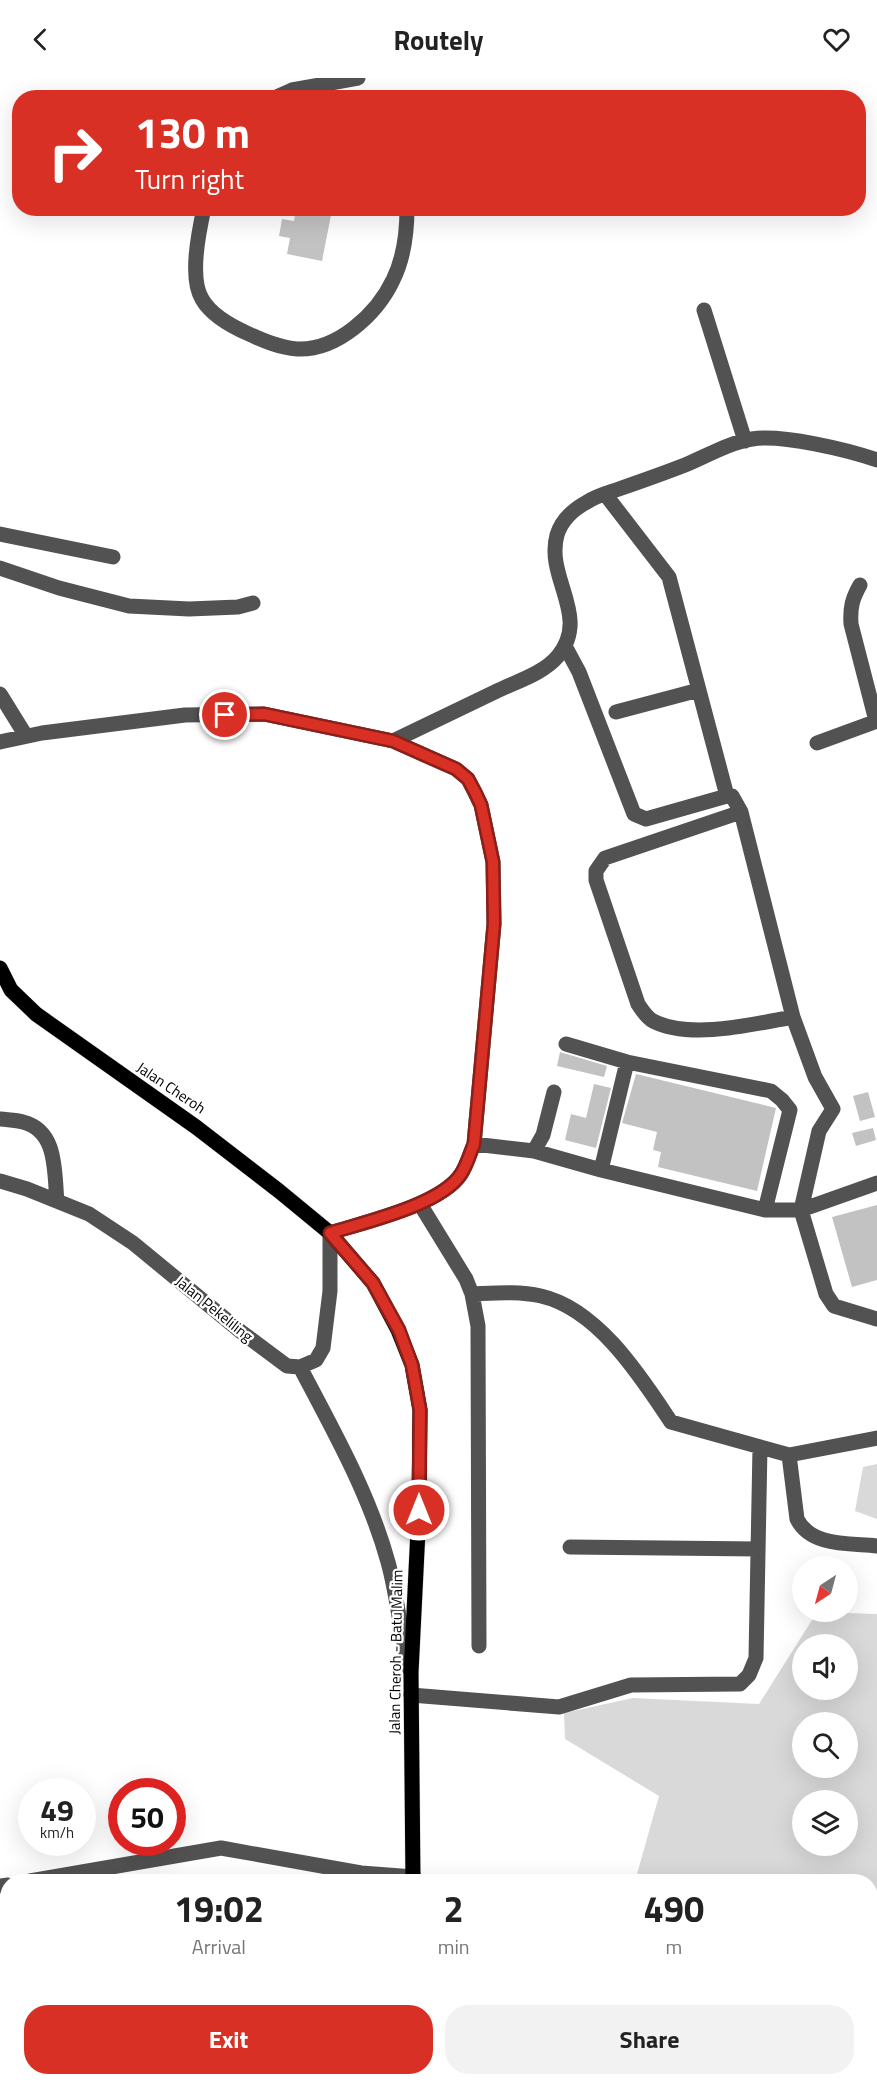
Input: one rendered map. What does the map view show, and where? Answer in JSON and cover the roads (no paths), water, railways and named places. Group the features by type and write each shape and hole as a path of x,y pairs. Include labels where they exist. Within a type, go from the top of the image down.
{"main road":[{"name":"Jalan Cheroh","path":"0,968 11,990 36,1014 196,1127 330,1233"},
{"name":"Jalan Cheroh - Batu Malim","path":"330,1233 373,1283 399,1330 412,1365 420,1410 419,1510 411,1672 414,1874"}],"street":[{"path":"292,90 358,78"},
{"path":"203,216 197,253 196,280 201,298 213,312 238,329 271,344 297,349 315,348 339,338 353,328 377,304 394,280 404,249 406,216"},
{"path":"704,310 745,441"},
{"path":"393,741 532,674 549,664 565,646 570,630 570,612 554,560 558,533 572,511 589,500 687,464 724,447 753,439 781,439 855,452 877,460"},
{"path":"605,494 669,577 727,796"},
{"path":"0,534 113,557"},
{"path":"0,568 59,588 129,606 238,608 253,603"},
{"path":"818,743 877,721 851,624 850,608 860,585"},
{"path":"565,646 579,672 634,814 646,819 727,796 732,796 741,812 793,1017 815,1077 833,1109 819,1131 801,1210 826,1294 834,1306 877,1319"},
{"path":"616,712 699,690"},
{"path":"0,694 26,736"},
{"path":"0,742 26,736 185,715 264,714 393,741 456,769 468,779 481,805 493,862 494,924 474,1144 461,1173 454,1182 420,1204 330,1233 330,1291 323,1348 316,1360 300,1366 374,1519 389,1564 402,1641 411,1672"},
{"path":"741,812 605,858 596,872 596,880 638,1004 646,1016 654,1022 677,1028 716,1030 793,1017"},
{"path":"566,1044 627,1062 771,1091 782,1100 790,1110 765,1210"},
{"path":"601,1170 627,1062"},
{"path":"534,1151 543,1135 554,1092"},
{"path":"0,1119 24,1122 41,1130 46,1136 51,1147 57,1201"},
{"path":"474,1144 534,1151 601,1170 765,1210 801,1210 877,1183"},
{"name":"Jalan Pekeliling","path":"0,1181 27,1189 89,1214 133,1243 277,1359 287,1366 300,1366"},
{"path":"420,1204 466,1279 472,1294 478,1326 479,1646"},
{"path":"472,1294 511,1292 543,1297 570,1309 598,1329 638,1374 671,1422 789,1455 877,1438"},
{"path":"411,1695 559,1707 631,1684 740,1684 749,1675 756,1658 760,1447"},
{"path":"789,1455 797,1519 802,1529 821,1540 877,1546"},
{"path":"570,1547 758,1549"},
{"path":"71,1874 221,1848 370,1874"}]}
